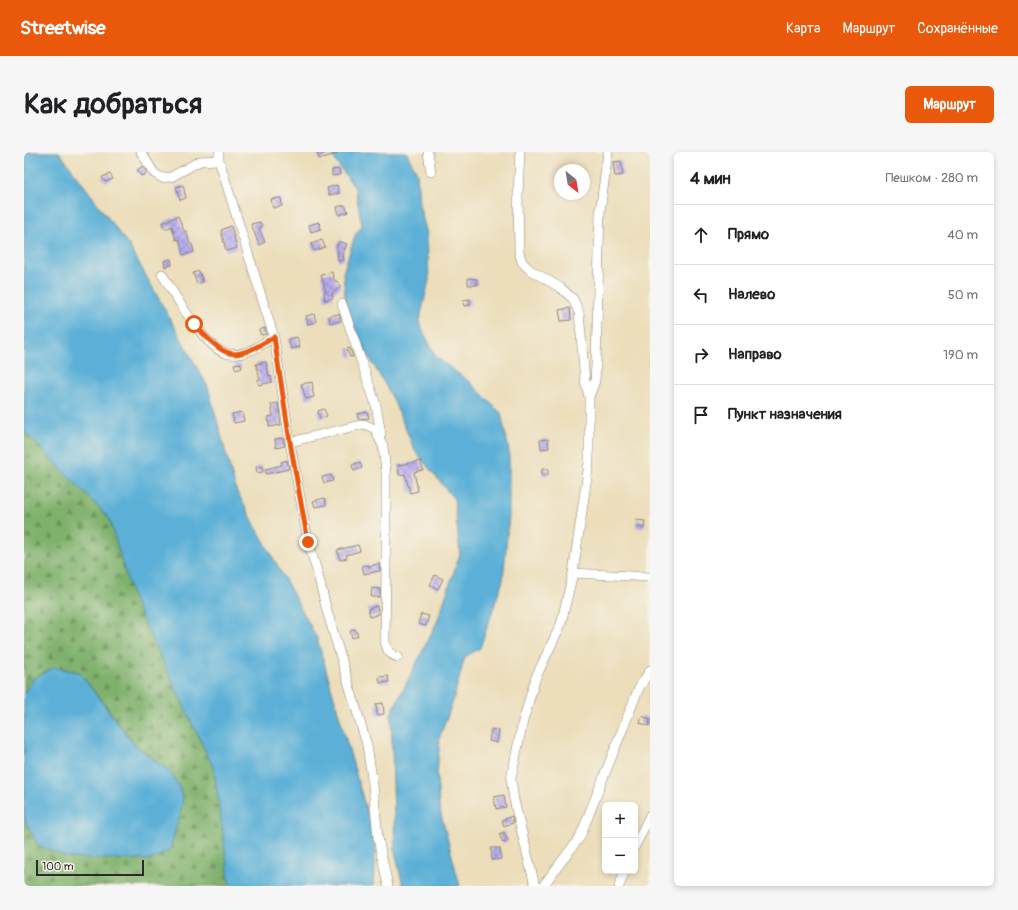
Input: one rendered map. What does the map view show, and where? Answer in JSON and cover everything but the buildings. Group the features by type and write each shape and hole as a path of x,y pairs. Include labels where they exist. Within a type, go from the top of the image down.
{"street":[{"path":"141,152 154,173 162,178 171,177 200,161 219,156 274,337 290,442 308,542 318,572 327,611 367,745 374,785 378,838 388,886"},
{"path":"428,152 431,172"},
{"path":"520,152 518,252 522,262 530,270 561,288 573,299 576,305 579,312 585,381 589,396 589,463 573,573 561,624 536,677 523,721 511,779 514,800 535,886"},
{"path":"589,396 595,381 600,212 608,152"},
{"path":"162,274 194,324 215,347 225,353 237,354 251,350 274,337"},
{"path":"342,304 376,406 383,446 386,480 385,642 391,655 398,657"},
{"path":"290,442 364,424 375,429 383,446"},
{"path":"573,573 650,577"},
{"path":"544,886 580,837 638,690 650,670"},
{"path":"638,840 650,815"},
{"path":"619,886 624,874"}],"green space":[{"path":"24,431 110,483 214,770 230,886 24,886 24,812 26,823 171,773 135,744 79,672 33,679 24,694"}],"water":[{"path":"24,152 59,152 130,247 208,387 236,490 317,638 376,844 374,886 230,886 214,769 133,599 109,518 24,431"},
{"path":"332,152 406,152 417,173 419,204 427,234 429,280 419,323 436,357 471,383 501,413 509,451 509,516 503,580 480,648 465,657 452,704 440,736 437,775 439,807 460,886 403,886 395,852 391,714 437,622 460,554 454,499 415,451 392,397 365,350 346,307 343,273 355,235 362,226 355,188 336,162"},
{"path":"54,667 79,672 134,744 171,773 180,788 183,803 170,850 151,860 68,858 38,845 26,823 24,812 24,694 33,679"}],"route":[{"path":"194,324 215,347 225,353 237,354 251,350 274,337 290,442 308,542"}]}
